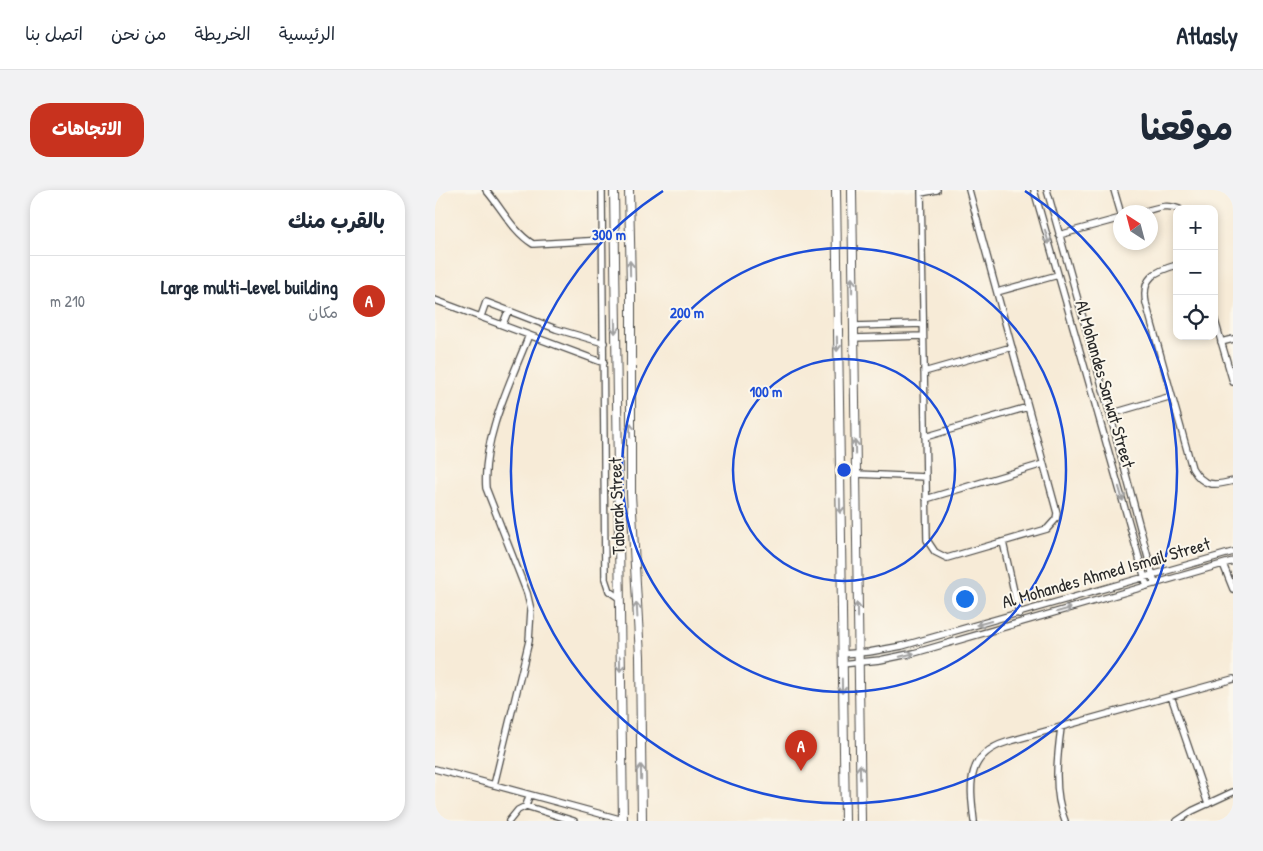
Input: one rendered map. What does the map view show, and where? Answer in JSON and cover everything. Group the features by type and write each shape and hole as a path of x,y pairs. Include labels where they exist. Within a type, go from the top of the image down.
{"street":[{"path":"486,190 526,240 533,244 603,240"},
{"path":"603,190 605,579 609,591 619,598"},
{"name":"Tabarak Street","path":"614,190 623,821"},
{"name":"Tabarak Street","path":"629,190 631,494 640,656 641,821"},
{"path":"836,190 845,821"},
{"path":"852,190 861,821"},
{"path":"937,190 921,191 925,477 927,540 940,556 947,558 1047,529 1056,519 1056,506 969,190"},
{"name":"Al Mohandes Sarwat Street","path":"1034,190 1147,586"},
{"name":"Al Mohandes Sarwat Street","path":"1047,190 1110,414 1155,584"},
{"path":"1114,190 1118,205"},
{"path":"1158,207 1173,207"},
{"path":"1059,235 1113,220"},
{"path":"1052,254 1064,251"},
{"path":"1173,266 1157,272 1150,278 1146,285 1145,294 1172,396 1190,460 1197,476 1210,484 1219,485 1233,481"},
{"path":"997,292 1058,275"},
{"path":"435,300 503,324 604,364"},
{"path":"481,316 486,302 555,329 604,343"},
{"path":"503,324 508,311"},
{"path":"853,326 923,324"},
{"path":"1218,331 1233,382"},
{"path":"494,785 529,641 531,610 527,593 486,488 485,472 490,441 529,335"},
{"path":"853,338 923,336"},
{"path":"1221,342 1233,339"},
{"path":"924,372 1012,347"},
{"path":"1110,414 1172,396"},
{"path":"925,437 1028,407"},
{"path":"839,429 855,430"},
{"path":"926,499 1043,464"},
{"path":"856,474 925,477"},
{"path":"1003,542 1019,614"},
{"name":"Al Mohandes Ahmed Ismail Street","path":"842,654 902,646 1233,552"},
{"name":"Al Mohandes Ahmed Ismail Street","path":"842,664 892,658 914,653 1233,562"},
{"path":"1223,564 1233,589"},
{"path":"973,821 970,782 976,764 982,756 998,745 1233,679"},
{"path":"1171,696 1208,804"},
{"path":"1061,728 1058,750 1058,795 1060,811 1065,821"},
{"path":"435,769 623,821"},
{"path":"1177,821 1233,792"},
{"path":"509,821 518,810 526,806 529,796"},
{"path":"526,806 559,819 575,821"}],"place":[{"name":"Large multi-level building","path":"801,771"}]}
